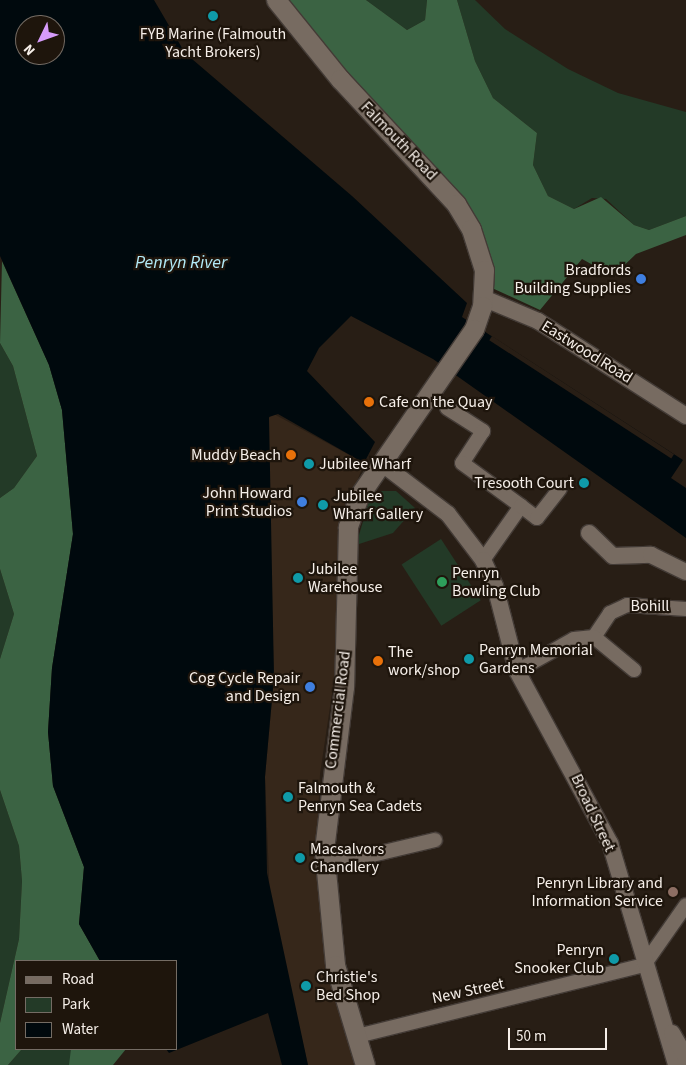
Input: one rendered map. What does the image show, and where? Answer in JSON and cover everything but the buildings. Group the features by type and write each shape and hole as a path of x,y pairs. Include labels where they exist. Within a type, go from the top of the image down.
{"main road":[{"name":"Falmouth Road","path":"276,0 340,79 456,204 480,250 482,306"},
{"name":"Commercial Road","path":"365,1065 336,964 325,866 330,776 344,687 348,528 359,496 439,379 482,306"}],"street":[{"name":"Eastwood Road","path":"482,306 538,320 686,416"},
{"path":"447,408 483,431 462,463 520,506 538,518 560,489"},
{"name":"Broad Street","path":"381,463 448,514 483,560 495,586 516,671 610,842 644,965 662,1018"},
{"path":"483,560 520,506"},
{"path":"589,533 613,556 651,555 686,572"},
{"name":"Bohill","path":"594,637 610,613 627,605 686,609"},
{"path":"516,671 574,639 594,637 634,670"},
{"path":"325,866 435,840"},
{"path":"644,965 686,905"},
{"name":"New Street","path":"357,1036 586,982 644,965"},
{"path":"662,1018 686,1057"},
{"path":"662,1018 676,1065"}],"shaded area":[{"path":"272,413 364,463 338,532 335,673 320,774 316,857 326,956 355,1065 308,1065 270,902 265,777 274,677 266,424"}],"green space":[{"path":"288,0 366,0 407,30 425,20 427,0 457,0 475,61 493,98 537,133 533,165 548,196 574,209 601,197 634,225 649,230 686,216 686,235 636,254 613,276 582,259 540,310 492,288 487,248 463,199 347,73"},
{"path":"366,0 427,0 425,20 407,30"},
{"path":"457,0 475,0 505,29 568,69 618,93 686,112 686,216 649,230 634,225 606,199 592,198 574,209 548,196 533,165 537,133 493,98 475,61"},
{"path":"2,261 49,365 62,410 73,534 52,668 48,732 53,786 84,867 79,924 99,960 15,960 15,1050 21,1050 8,1065 0,1065 0,1023 19,939 22,881 19,846 0,790 0,659 14,614 0,569 0,498 14,488 37,456 13,366 0,343"},
{"path":"0,343 13,366 37,456 14,488 0,498"},
{"path":"380,491 396,491 415,508 393,533 356,545 370,498"},
{"name":"Penryn Bowling Club","path":"441,539 481,600 441,626 402,565"},
{"path":"0,569 14,614 0,659"},
{"path":"0,790 19,846 22,881 19,939 0,1023"},
{"path":"21,1050 114,1050 113,1065 8,1065"},
{"path":"71,1050 125,1050 113,1065 69,1065"}],"water":[{"name":"Penryn River","path":"0,0 154,0 185,53 352,196 467,303 462,317 683,460 671,478 686,488 686,538 433,359 351,316 319,348 307,371 375,442 364,463 278,414 269,417 274,677 265,777 267,873 308,1065 282,1065 268,1013 178,1049 178,960 99,960 79,924 84,867 53,786 48,732 52,668 73,534 62,410 49,365 0,256"}],"pier":[{"path":"492,336 674,454 671,458 489,340"}],"place":[{"name":"FYB Marine (Falmouth Yacht Brokers)","path":"213,16"},
{"name":"Bradfords Building Supplies","path":"641,279"},
{"name":"Cafe on the Quay","path":"369,402"},
{"name":"Muddy Beach","path":"291,455"},
{"name":"Jubilee Wharf","path":"309,464"},
{"name":"Tresooth Court","path":"584,483"},
{"name":"John Howard Print Studios","path":"302,502"},
{"name":"Jubilee Wharf Gallery","path":"323,505"},
{"name":"Jubilee Warehouse","path":"298,578"},
{"name":"Penryn Bowling Club","path":"442,582"},
{"name":"Penryn Memorial Gardens","path":"469,659"},
{"name":"The work/shop","path":"378,661"},
{"name":"Cog Cycle Repair and Design","path":"310,687"},
{"name":"Falmouth & Penryn Sea Cadets","path":"288,797"},
{"name":"Macsalvors Chandlery","path":"300,858"},
{"name":"Penryn Library and Information Service","path":"673,892"},
{"name":"Penryn Snooker Club","path":"614,959"},
{"name":"Christie's Bed Shop","path":"306,986"}]}
